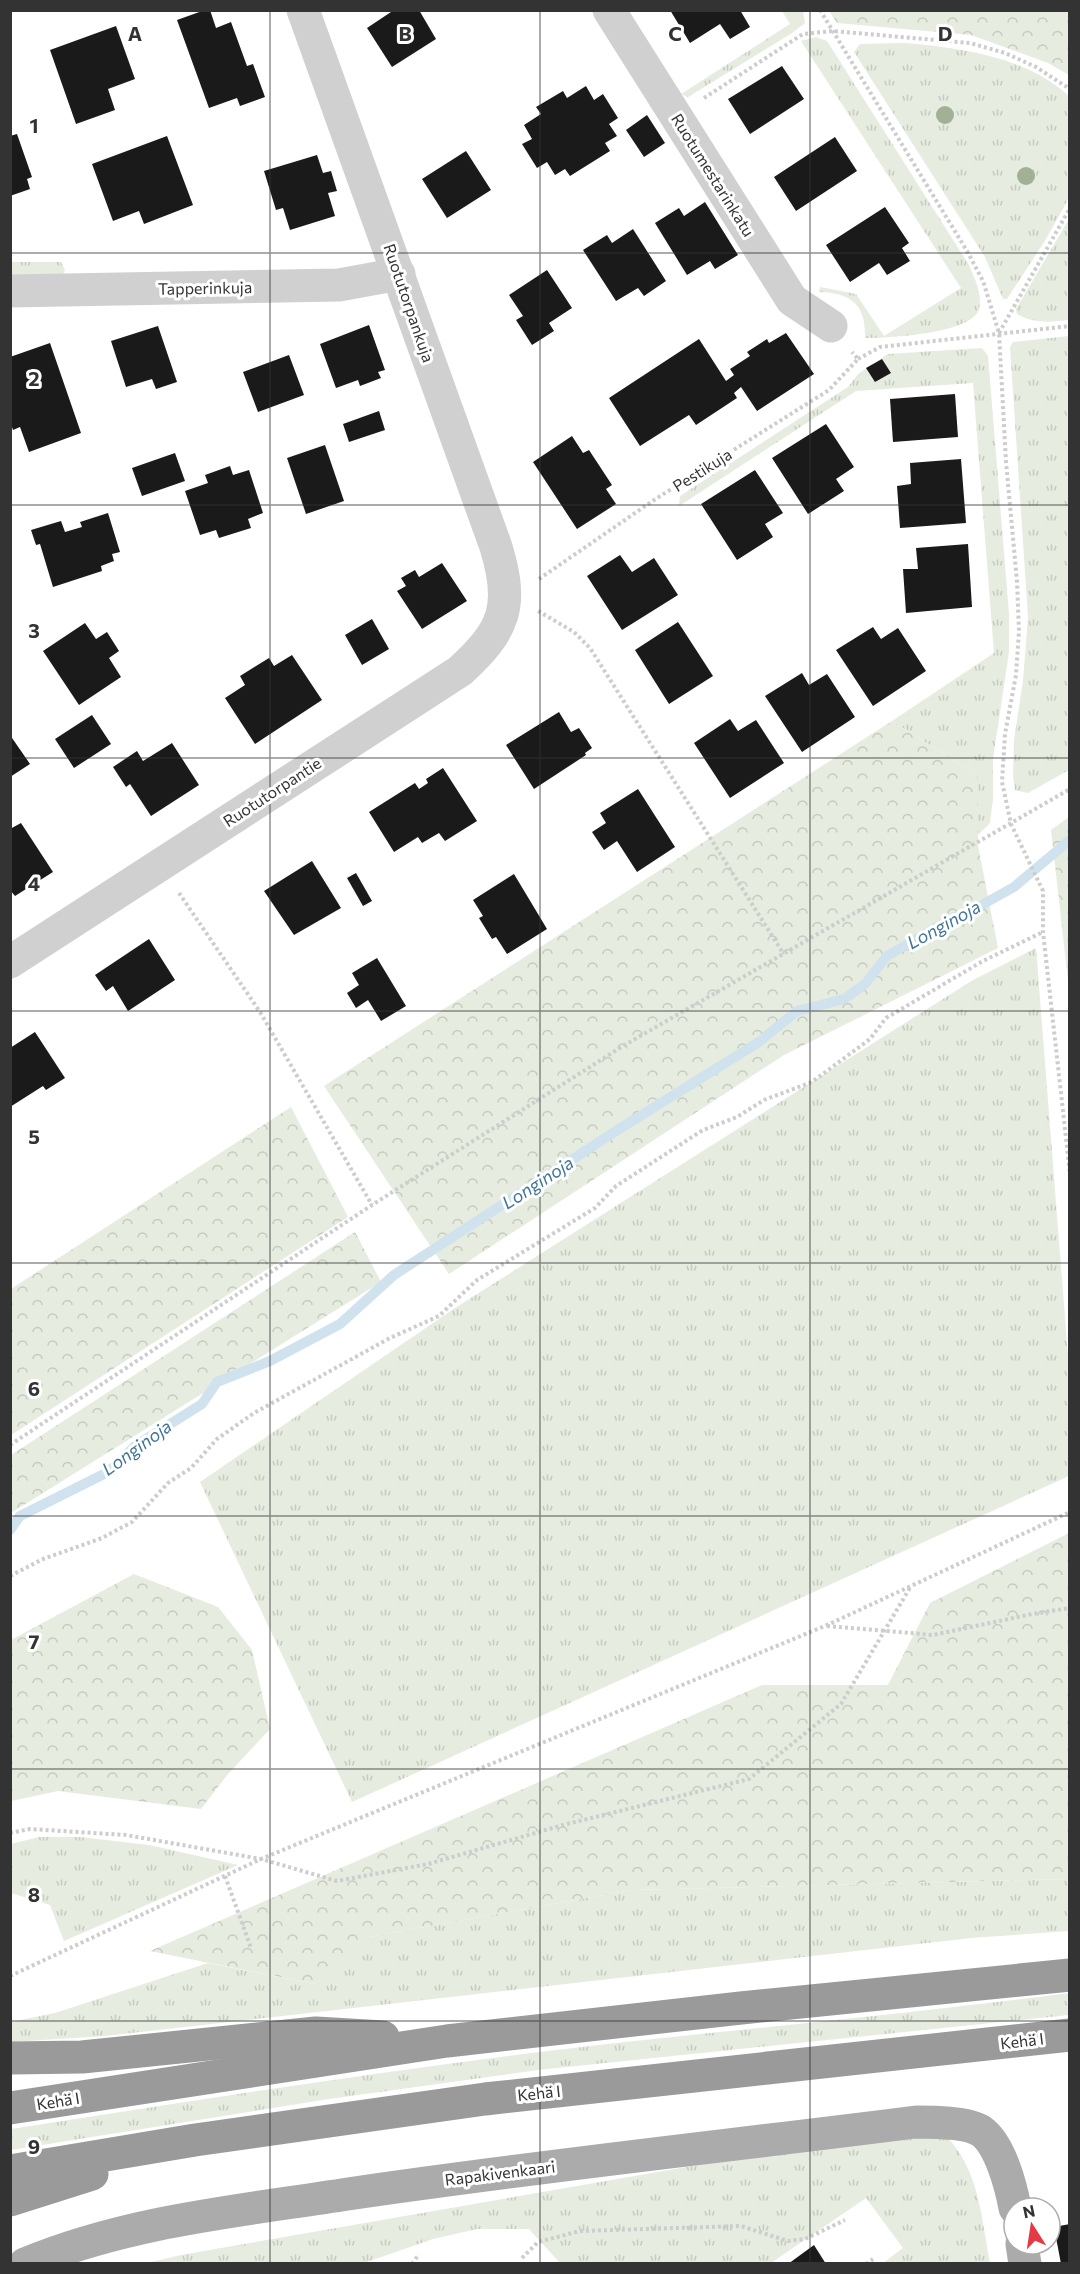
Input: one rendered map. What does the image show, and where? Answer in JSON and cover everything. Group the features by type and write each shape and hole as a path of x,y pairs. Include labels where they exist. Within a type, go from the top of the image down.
{"highway":[{"name":"Kehä I","path":"10,2108 447,2041 730,2009 1070,1975"},
{"path":"10,2058 82,2057 316,2033 447,2041"},
{"name":"Kehä I","path":"10,2170 195,2140 485,2099 1070,2036"},
{"path":"10,2200 195,2140"}],"main road":[{"name":"Rapakivenkaari","path":"24,2264 108,2235 160,2222 448,2180 916,2122 948,2122 980,2131 996,2147 1011,2196"}],"street":[{"name":"Ruotutorpankuja","path":"303,10 496,547 504,572 506,598"},
{"name":"Ruotumestarinkatu","path":"609,10 792,300 831,326"},
{"name":"Tapperinkuja","path":"10,291 339,285 399,274"},
{"name":"Ruotutorpantie","path":"10,962 460,671 482,651 495,634 506,598"}],"path":[{"path":"820,10 967,251 983,280 999,333 1006,462 1019,611 1016,675 1005,734 1002,782 1011,824 1043,891 1043,932 1070,1174"},
{"path":"675,116 804,34 833,31 970,43 1005,53 1036,67 1070,89"},
{"path":"999,333 1070,208"},
{"path":"831,326 858,358 880,347 1070,326"},
{"name":"Pestikuja","path":"506,598 654,500 829,390 858,358"},
{"path":"506,598 530,607 574,632 590,648 783,953"},
{"path":"10,1445 372,1206 623,1046 1070,789"},
{"path":"161,864 260,1012 372,1206"},
{"path":"10,1576 43,1558 102,1538 132,1522 162,1490 191,1468 217,1439 254,1413 390,1338 440,1316 477,1280 595,1208 616,1186 703,1130 737,1117 764,1100 812,1082 870,1039 886,1018 983,961 1043,932"},
{"path":"10,1976 261,1859 825,1626 1070,1512"},
{"path":"10,1833 30,1829 126,1835 261,1859 337,1881 428,1864 564,1825 749,1779 841,1704 911,1586"},
{"path":"825,1626 933,1635 1070,1608"},
{"path":"225,1876 250,1948"},
{"path":"522,2258 538,2242 580,2231 741,2226 789,2241 806,2239 845,2220"},
{"path":"412,2264 419,2254"},
{"path":"866,2264 873,2259"}],"green space":[{"path":"782,11 803,11 805,23 688,97 681,94 790,24"},
{"path":"829,11 1069,11 1069,75 1048,63 971,35 837,23"},
{"path":"816,37 827,41 969,265 977,286 980,303 973,317 961,324 928,333 865,338 863,317 855,303 840,295 819,292 820,287 856,294 884,336 961,288 801,41"},
{"path":"904,43 970,51 991,56 1032,72 1051,82 1069,96 1069,198 1046,239 1007,299 1003,299 985,257 854,52 860,44"},
{"path":"1069,219 1069,320 1036,321 1017,314 1016,309"},
{"path":"10,262 61,262 65,270 63,274 11,275"},
{"path":"1069,336 1069,770 1028,793 1015,790 1013,776 1014,740 1023,681 1028,617 1010,347 1013,342"},
{"path":"982,348 988,356 1009,614 1009,652 993,759 993,798 990,823 978,835 978,776 892,721 994,653 973,383 856,391 679,506 680,496 848,387 858,374 888,354"},
{"path":"892,721 978,776 978,846 998,948 784,1055 449,1274 324,1086"},
{"path":"1069,817 1069,989 1051,830"},
{"path":"1036,948 1069,1369 1069,1476 352,1802 200,1482 455,1308 973,980"},
{"path":"291,1107 348,1217 11,1435 11,1289"},
{"path":"355,1232 381,1282 11,1513 11,1455"},
{"path":"1069,1533 1069,1879 631,1890 363,1938 315,1984 150,1951 762,1685 888,1685 930,1603"},
{"path":"134,1574 218,1607 252,1650 270,1729 228,1774 201,1809 58,1791 11,1801 11,1640"},
{"path":"39,1837 80,1837 149,1845 238,1865 64,1941 50,1905 11,1893 11,1844"},
{"path":"1069,1879 1069,1931 971,1938 105,2036 11,2042 11,2022 55,2013 208,1963 315,1984 363,1938 631,1890"},
{"path":"1069,1993 1069,2015 538,2070 329,2099 11,2150 11,2129 271,2089 531,2053"},
{"path":"933,2124 948,2138 969,2170 980,2206 990,2263 883,2263 903,2248 866,2198 771,2263 560,2263 529,2229 477,2229 433,2239 364,2263 143,2264 181,2255"}],"building":[{"path":"210,10 216,28 231,22 247,66 253,64 265,97 240,106 237,98 209,108 177,20"},
{"path":"394,10 419,10 436,39 392,67 367,28"},
{"path":"670,10 740,10 750,27 730,39 720,24 690,43"},
{"path":"116,26 135,79 108,89 115,110 76,124 50,50"},
{"path":"782,66 804,99 750,134 728,99"},
{"path":"586,86 594,100 603,94 618,118 609,124 617,136 605,143 610,151 570,176 565,169 555,175 547,162 537,168 522,144 532,139 524,125 541,114 536,107 563,91 567,98"},
{"path":"647,115 665,143 644,157 626,130"},
{"path":"17,134 32,177 27,179 30,189 10,196 10,136"},
{"path":"167,136 193,205 144,224 139,211 113,221 92,164"},
{"path":"835,137 857,171 796,211 774,177"},
{"path":"466,151 491,190 447,218 422,179"},
{"path":"317,155 323,173 331,171 337,191 328,193 335,216 290,230 283,208 276,210 264,171"},
{"path":"705,202 738,255 715,269 710,261 687,275 655,223 679,208 684,216"},
{"path":"885,207 909,243 902,248 910,261 887,275 879,263 850,282 826,245"},
{"path":"633,229 666,281 644,296 638,288 616,301 583,250 607,235 612,243"},
{"path":"547,270 572,308 549,323 554,331 532,345 516,320 523,316 509,295"},
{"path":"369,325 385,370 378,372 381,378 360,386 358,380 336,388 320,344"},
{"path":"158,326 177,382 156,389 152,379 126,387 111,341"},
{"path":"786,333 814,374 757,411 741,387 734,393 737,398 696,425 689,415 640,446 609,398 699,339 726,381 734,375 730,369 750,356 747,352 767,339 769,343"},
{"path":"50,343 81,433 29,452 20,427 13,430 10,421 10,357"},
{"path":"289,355 304,395 258,412 243,372"},
{"path":"882,359 891,373 875,382 866,368"},
{"path":"955,394 958,437 893,442 890,399"},
{"path":"379,411 385,430 349,442 343,424"},
{"path":"826,424 854,467 836,479 844,491 808,514 772,458"},
{"path":"572,436 583,453 589,450 612,485 606,489 616,504 577,529 533,462"},
{"path":"325,445 344,501 306,514 287,458"},
{"path":"175,453 185,481 142,496 132,468"},
{"path":"961,459 966,523 900,528 897,486 911,484 910,463"},
{"path":"230,466 233,475 249,470 263,513 248,519 251,528 219,538 216,530 200,535 185,491 208,483 205,475"},
{"path":"755,470 783,513 765,524 773,537 737,560 701,504"},
{"path":"108,513 120,552 112,554 114,561 101,566 102,571 53,587 40,544 36,545 31,530 61,521 65,532 82,527 80,522"},
{"path":"968,544 972,607 906,613 903,569 918,569 916,548"},
{"path":"620,555 632,572 654,558 678,595 622,630 587,576"},
{"path":"442,563 467,601 422,629 397,591 406,586 401,578 415,570 419,577"},
{"path":"372,619 389,649 362,665 345,635"},
{"path":"678,622 713,676 669,704 635,650"},
{"path":"85,623 96,639 107,632 119,651 109,658 121,677 79,705 43,651"},
{"path":"873,627 881,639 898,628 926,671 873,706 836,650"},
{"path":"292,655 322,700 255,744 225,698 245,685 240,676 269,658 274,666"},
{"path":"802,673 809,685 827,674 855,717 802,752 765,696"},
{"path":"559,712 571,732 579,728 592,748 585,753 586,755 534,789 506,745"},
{"path":"92,715 111,744 74,768 55,739"},
{"path":"730,719 738,731 756,720 784,763 730,798 694,743"},
{"path":"10,735 30,764 10,777"},
{"path":"172,743 199,785 151,816 130,784 126,787 113,767 137,751 143,761"},
{"path":"443,768 477,821 445,841 439,833 422,843 418,837 394,852 369,812 415,783 419,789 428,783 426,779"},
{"path":"638,789 675,847 637,872 617,841 604,850 592,832 606,823 600,813"},
{"path":"21,823 53,872 15,896 10,890 10,829"},
{"path":"312,861 341,908 294,935 264,891"},
{"path":"356,873 372,901 363,906 347,878"},
{"path":"514,874 547,929 507,954 496,937 492,939 479,918 483,916 473,900"},
{"path":"149,939 175,980 128,1011 113,986 106,991 95,975"},
{"path":"377,958 406,1006 381,1021 368,1000 356,1008 347,993 359,985 352,973"},
{"path":"35,1032 65,1078 46,1090 43,1086 10,1107 10,1048"},
{"path":"1070,2224 1070,2264 1061,2264 1062,2226"},
{"path":"814,2245 826,2264 788,2264"}],"waterway":[{"name":"Longinoja","path":"10,1530 20,1516 108,1472 135,1446 202,1404 217,1382 270,1361 340,1324 394,1275 616,1131 759,1042 797,1011 844,999 865,984 887,956 953,918 971,911 1014,887 1070,840"}]}
